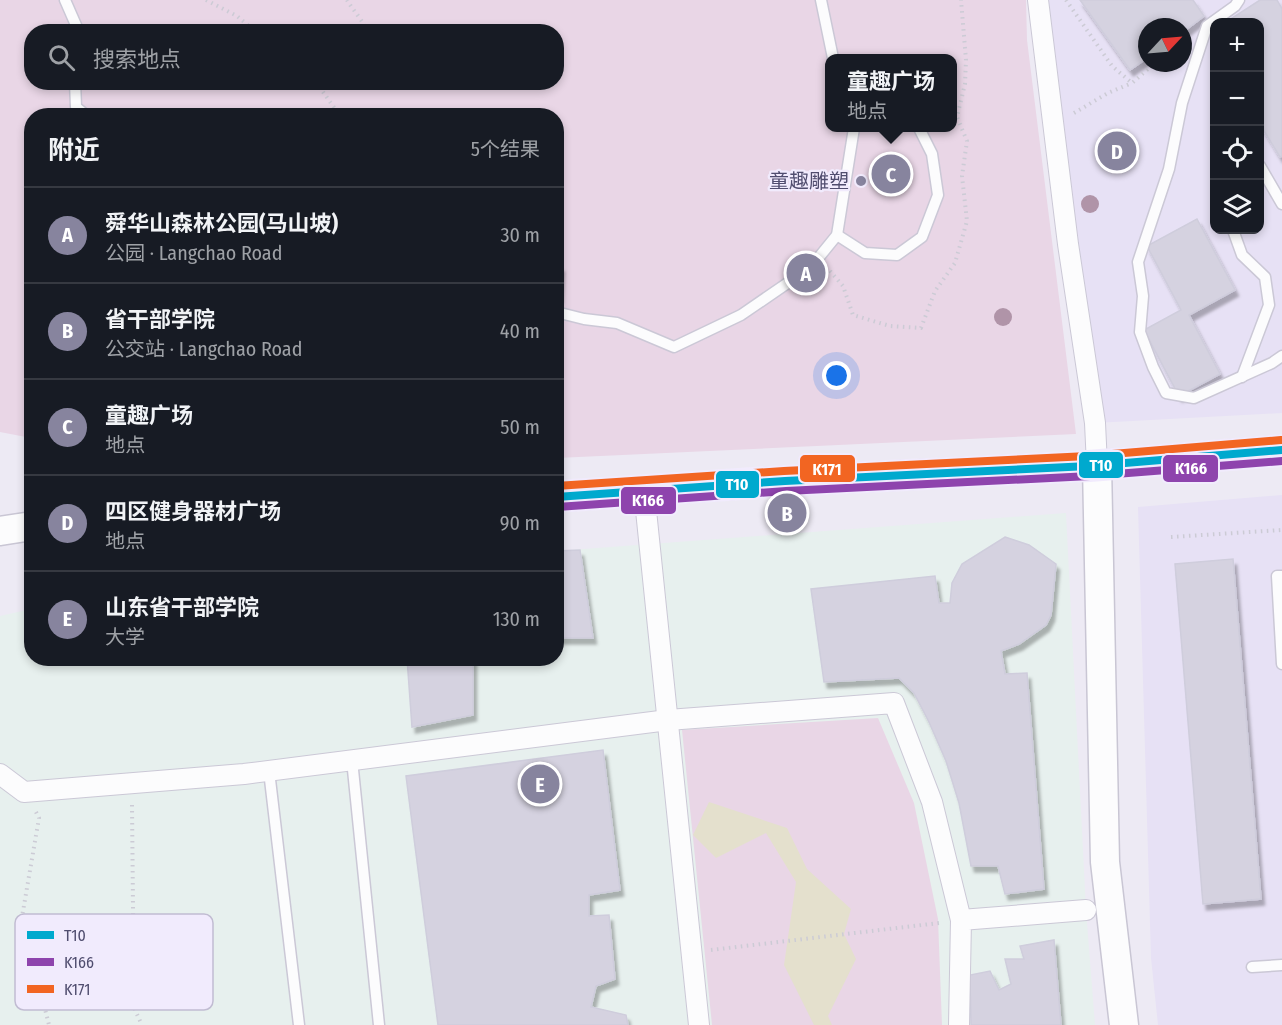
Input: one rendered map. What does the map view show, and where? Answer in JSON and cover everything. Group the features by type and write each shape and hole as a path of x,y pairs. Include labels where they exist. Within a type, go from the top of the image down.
{"main road":[{"path":"564,496 785,481 1097,465 1282,450"},
{"path":"1097,465 1105,862 1125,1025"},
{"path":"0,531 24,527"}],"street":[{"path":"1038,0 1068,244 1096,430 1097,465"},
{"path":"644,490 699,1025"},
{"path":"0,774 24,792 269,771 668,720 894,703 932,802 961,920 959,1025"},
{"path":"961,920 1086,910"}],"lane":[{"path":"65,0 76,24"},
{"path":"821,0 832,54"},
{"path":"1239,0 1235,6 1206,26 1182,103 1169,170 1138,262 1143,296 1140,332 1166,393 1194,398 1282,356"},
{"path":"75,90 77,108"},
{"path":"564,314 584,320 617,322 674,348 741,315 811,267 837,235 853,132"},
{"path":"837,235 865,253 897,255 922,237 938,195 932,154 921,132"},
{"path":"1264,173 1282,204"},
{"path":"1234,234 1242,255 1265,277 1269,305 1242,377"},
{"path":"1282,576 1277,576 1282,664"},
{"path":"352,760 379,1025"},
{"path":"269,771 299,1025"},
{"path":"1252,967 1282,965"}],"path":[{"path":"206,0 237,16 246,24"},
{"path":"347,0 365,24"},
{"path":"1066,0 1112,66 1132,83"},
{"path":"1072,114 1108,93 1132,83 1145,72"},
{"path":"321,90 334,108"},
{"path":"1171,537 1282,530"},
{"path":"132,783 133,914"},
{"path":"23,914 39,818 24,792"},
{"path":"692,953 961,920"},
{"path":"45,1010 49,1025"},
{"path":"135,1010 142,1025"}],"shaded area":[{"path":"0,0 1026,0 1027,40 1076,434 564,458 564,108 24,108 24,437 0,432"},
{"path":"1039,0 1282,0 1282,413 1095,423"},
{"path":"1282,495 1282,1025 1158,1025 1151,958 1138,507"},
{"path":"1066,513 1086,910 1095,1025 0,1025 0,616 24,611 24,666 564,666 564,550"},
{"path":"878,718 914,803 938,919 942,1025 712,1025 682,730"},
{"path":"709,802 787,828 807,869 851,909 844,934 856,959 828,1016 832,1025 814,1025 784,965 796,882 766,833 716,858 693,835"}],"building":[{"path":"1080,0 1193,0 1204,16 1192,25 1192,18 1138,18 1138,64 1130,70"},
{"path":"1260,0 1277,0 1282,9 1282,156 1280,157 1264,131 1264,18 1232,18"},
{"path":"1197,219 1235,290 1189,315 1220,374 1179,396 1144,330 1181,310 1147,246"},
{"path":"1005,537 1029,545 1056,564 1051,615 1046,625 1019,644 1001,651 1005,674 1027,673 1044,889 1005,894 998,866 971,866 959,803 946,761 914,693 899,678 824,682 811,589 935,576 939,603 950,603 952,583 962,564"},
{"path":"580,550 593,638 564,638 564,551"},
{"path":"1233,559 1261,899 1203,904 1175,564"},
{"path":"408,666 473,666 473,715 412,727"},
{"path":"603,750 620,890 589,895 589,916 609,915 615,979 596,986 591,1007 626,1015 628,1025 438,1025 406,776"},
{"path":"1054,940 1061,1025 971,1025 970,975 990,971 999,990 1011,984 1005,959 1024,959 1020,946"}],"transit line":[{"name":"K171","path":"564,485 784,471 1088,456 1281,440"},
{"name":"T10","path":"564,496 785,481 1089,466 1282,450"},
{"name":"K166","path":"564,507 786,491 1090,476 1282,461"}],"place":[{"name":"四区健身器材广场","path":"1117,151"},
{"name":"童趣广场","path":"891,174"},
{"name":"童趣雕塑","path":"861,181"},
{"name":"舜华山森林公园(马山坡)","path":"806,273"},
{"name":"省干部学院","path":"787,513"},
{"name":"山东省干部学院","path":"540,784"}]}
